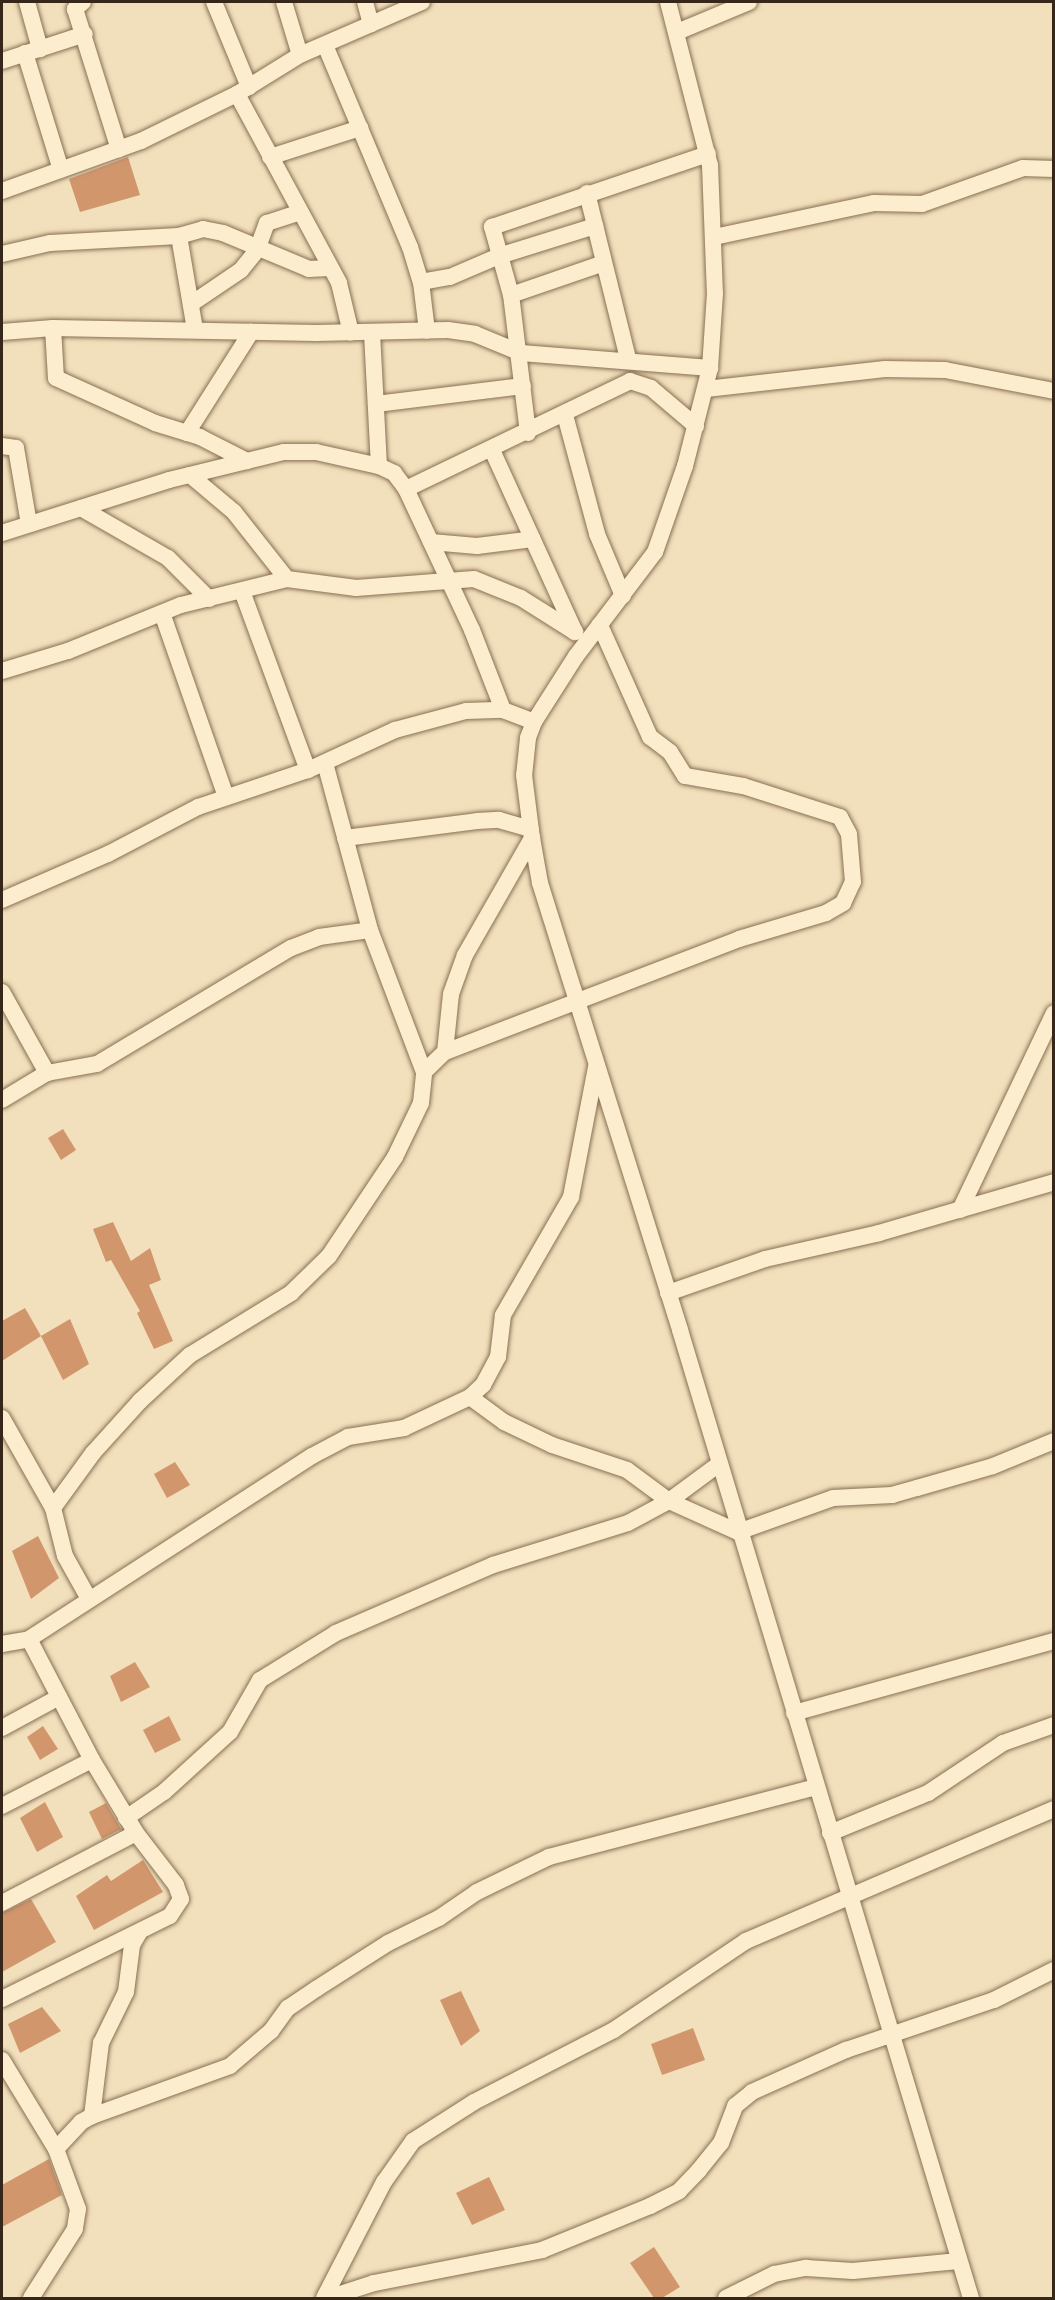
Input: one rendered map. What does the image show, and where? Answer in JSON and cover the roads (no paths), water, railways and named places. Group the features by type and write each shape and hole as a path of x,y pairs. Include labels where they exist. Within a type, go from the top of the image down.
{"street":[{"path":"27,2 33,51 61,170"},
{"path":"83,2 75,9 85,34 119,149"},
{"path":"214,2 243,90 270,157 339,283 351,333"},
{"path":"284,2 300,55"},
{"path":"365,2 371,24"},
{"path":"2,191 119,149 243,90 300,55 422,2"},
{"path":"668,2 708,154 714,237 710,368 696,426 665,529 655,552 600,625 578,640 534,722 528,738 524,776 540,883 668,1293 738,1532 893,2035 971,2298"},
{"path":"677,32 730,6 749,2"},
{"path":"2,61 85,34"},
{"path":"325,45 421,282 428,331"},
{"path":"270,157 360,128"},
{"path":"528,433 521,353 511,295 492,231 495,223 708,154"},
{"path":"714,237 874,203 922,204 1023,168 1053,169"},
{"path":"587,194 628,359"},
{"path":"191,304 231,279 257,250 267,223 300,212"},
{"path":"421,282 450,277 499,256 595,226"},
{"path":"2,254 50,243 179,236 203,229 223,233 257,250 309,269 329,268"},
{"path":"179,236 195,330"},
{"path":"511,295 604,263"},
{"path":"2,332 53,328 351,333 428,331 475,334 521,353 628,359 710,368"},
{"path":"53,328 56,378 247,461"},
{"path":"187,433 251,332"},
{"path":"372,333 379,466"},
{"path":"706,388 885,369 945,370 1053,391"},
{"path":"406,489 528,433 630,381 641,382 696,426"},
{"path":"376,404 524,386"},
{"path":"565,415 597,534 622,596"},
{"path":"2,446 16,448 29,524"},
{"path":"2,533 190,475 302,450 379,466 394,473 406,489 448,578 503,710"},
{"path":"492,450 578,640"},
{"path":"190,475 234,512 287,579"},
{"path":"81,508 168,558 209,599"},
{"path":"431,542 477,546 532,539"},
{"path":"2,671 68,651 162,613 287,579 356,588 397,587 448,578 474,579 521,598 578,640"},
{"path":"242,591 308,770"},
{"path":"162,613 226,797"},
{"path":"424,1072 445,1052 575,1000 739,939 826,913 843,903 853,882 849,834 840,818 743,786 685,776 670,752 650,737 600,625"},
{"path":"2,900 226,797 308,770 395,730 466,711 503,710 534,722"},
{"path":"53,1508 93,1453 140,1401 190,1355 291,1293 329,1256 395,1157 421,1103 424,1072 370,930 325,762"},
{"path":"345,838 499,820 532,833"},
{"path":"445,1052 451,994 465,955 532,833"},
{"path":"2,1100 48,1074 97,1064 291,948 319,937 370,930"},
{"path":"2,992 48,1074"},
{"path":"960,1210 1053,1012"},
{"path":"2,1644 28,1639 312,1455 348,1437 404,1428 470,1397 483,1385 498,1358 503,1315 521,1279 571,1197 597,1066"},
{"path":"668,1293 765,1259 960,1210 1053,1182"},
{"path":"470,1397 504,1422 552,1445 627,1470 669,1501 738,1532 833,1498 892,1495 917,1488 993,1466 1053,1441"},
{"path":"2,1418 53,1508 65,1556 89,1599"},
{"path":"126,1818 164,1792 230,1732 260,1680 336,1633 493,1565 628,1523 669,1501 718,1464"},
{"path":"2,1999 170,1916 181,1899 176,1885 126,1818 92,1760 28,1639"},
{"path":"794,1713 1053,1641"},
{"path":"2,1728 59,1697"},
{"path":"830,1833 928,1793 1003,1743 1053,1725"},
{"path":"2,1806 92,1760"},
{"path":"56,2149 81,2122 92,2116 230,2066 271,2031 288,2008 316,1989 477,1892 549,1857 816,1787"},
{"path":"326,2298 384,2182 413,2141 474,2102 614,2030 746,1941 1053,1809"},
{"path":"2,1903 136,1833"},
{"path":"92,2116 101,2043 126,1992 132,1945 139,1933"},
{"path":"326,2298 374,2283 542,2250 650,2206 679,2191 699,2170 721,2143 735,2106 752,2092 846,2050 994,2000 1053,1970"},
{"path":"2,2060 56,2149 78,2209 78,2220 32,2298"},
{"path":"726,2298 774,2274 806,2268 853,2271 959,2261"}]}
